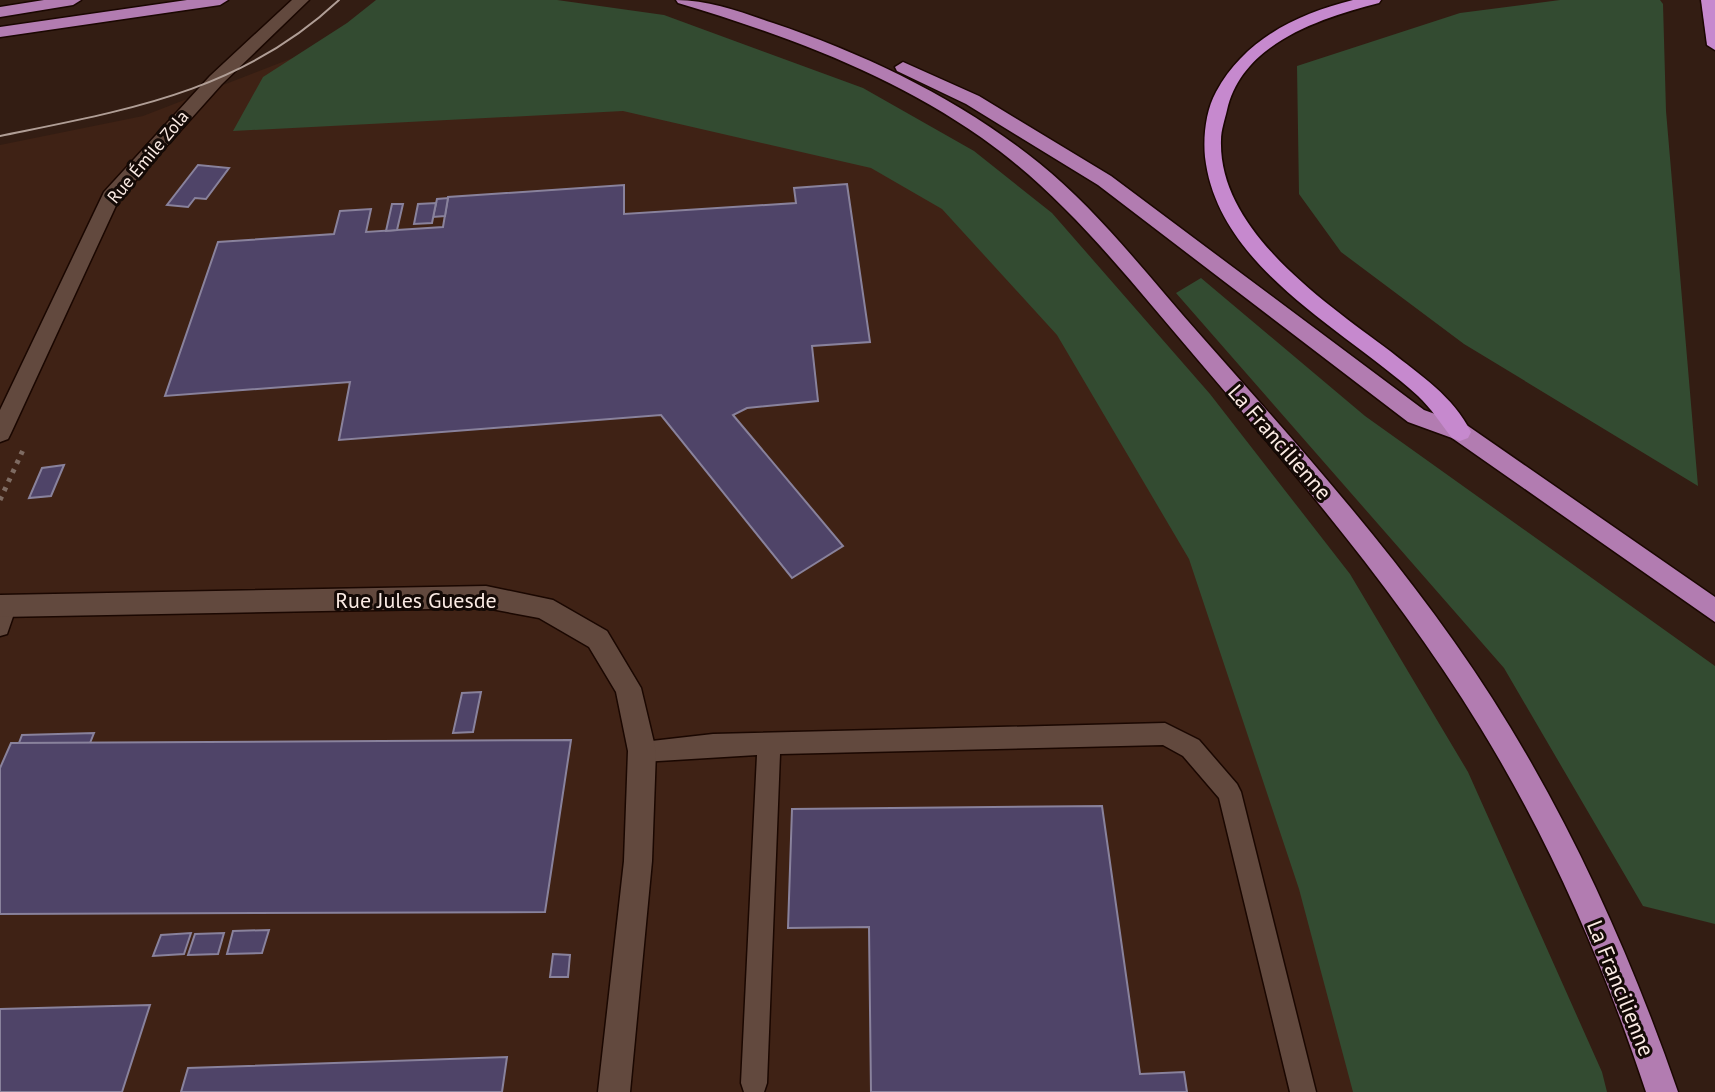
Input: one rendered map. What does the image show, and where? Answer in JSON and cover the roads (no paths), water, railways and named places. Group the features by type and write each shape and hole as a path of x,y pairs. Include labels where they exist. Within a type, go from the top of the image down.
{"highway":[{"path":"0,12 73,0"},
{"path":"0,32 220,0"},
{"name":"La Francilienne","path":"684,0 809,41 925,94 1003,142 1036,167 1073,203 1330,499 1432,634 1512,755 1607,948 1662,1092"},
{"path":"1373,0 1311,19 1273,37 1246,59 1226,88 1213,121 1211,153 1226,206 1265,258 1323,311 1429,393 1460,432"},
{"path":"1709,0 1715,45"},
{"path":"809,41 851,45 934,80 1068,155 1416,416 1460,432 1715,611"}],"street":[{"name":"Rue Émile Zola","path":"0,433 111,196 216,80 301,0"},
{"name":"Rue Jules Guesde","path":"2,613 486,597 544,608 598,639 628,688 642,751 638,861 614,1092"}],"lane":[{"path":"642,751 769,744 1165,734 1191,748 1229,792 1303,1092"},
{"path":"754,1083 769,744"}],"tram line":[{"path":"0,136 137,106 222,77 302,31 339,0"}]}
